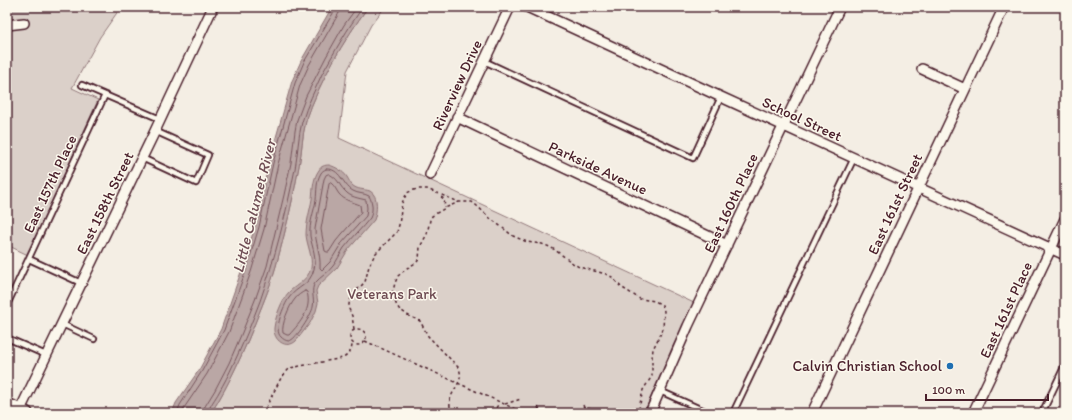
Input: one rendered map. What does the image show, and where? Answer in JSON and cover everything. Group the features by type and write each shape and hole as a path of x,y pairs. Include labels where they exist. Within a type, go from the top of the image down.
{"street":[{"name":"East 158th Street","path":"23,411 46,356 213,7"},
{"name":"Riverview Drive","path":"430,175 510,7"},
{"name":"School Street","path":"528,7 1065,255"},
{"name":"East 160th Place","path":"650,413 678,347 840,7"},
{"name":"East 161st Street","path":"812,413 1004,7"},
{"path":"7,25 24,23"},
{"path":"922,69 965,89"},
{"name":"Parkside Avenue","path":"457,117 727,245"},
{"name":"East 161st Place","path":"973,413 1065,219"},
{"path":"7,404 23,411"}],"lane":[{"path":"484,61 693,158 721,97"},
{"path":"82,85 160,119"},
{"name":"East 157th Place","path":"7,305 105,95"},
{"path":"142,158 196,183 208,155 154,132"},
{"path":"733,413 854,158"},
{"path":"29,259 81,283"},
{"path":"62,324 94,339"},
{"path":"7,338 46,356"},
{"path":"1042,413 1065,366"},
{"path":"660,391 709,413"}],"path":[{"path":"263,413 281,378 290,368 347,356 351,350 352,344 349,336 354,329 349,308 350,300 355,291 365,282 369,266 376,254 397,232 402,203 407,193 424,188 459,202 472,202 513,236 527,242 542,244 550,247 574,264 612,277 621,287 640,299 655,301 662,305 664,311 663,329 653,349 652,376 643,390 638,413"},
{"path":"440,195 444,199 445,208"},
{"path":"451,413 450,399 458,384 461,375 460,371 458,367 428,336 420,321 404,313 396,304 393,291 398,276 419,259 420,247 427,234 432,216 459,202"},
{"path":"352,344 359,346 364,344 366,339 365,333 360,329 354,329"},
{"path":"365,341 524,413"},
{"path":"505,404 521,399"},
{"path":"493,413 500,402"},
{"path":"583,405 586,413"},
{"path":"538,407 541,413"},
{"path":"577,413 591,408 601,413"}],"green space":[{"path":"7,7 121,7 100,37 72,88 98,100 28,255 7,245"},
{"name":"Veterans Park","path":"368,7 385,7 371,25 347,71 339,138 694,303 672,348 644,413 211,413 242,355 272,279 289,216 306,121 311,106 333,62 350,33"}],"water":[{"path":"332,7 368,7 350,33 333,62 311,106 306,121 289,216 276,266 265,299 236,367 211,413 172,413 176,403 199,370 221,329 255,226 269,162 292,81 301,61"},
{"path":"329,165 337,168 343,173 354,187 373,193 376,200 375,217 348,250 337,268 318,286 316,291 318,303 310,323 296,341 292,344 284,344 278,340 274,332 276,319 286,295 305,279 310,272 311,259 306,235 314,184 317,173 320,169 323,166"}],"place":[{"name":"Calvin Christian School","path":"950,366"}],"water label":[{"name":"Little Calumet River","path":"254,206"}]}
